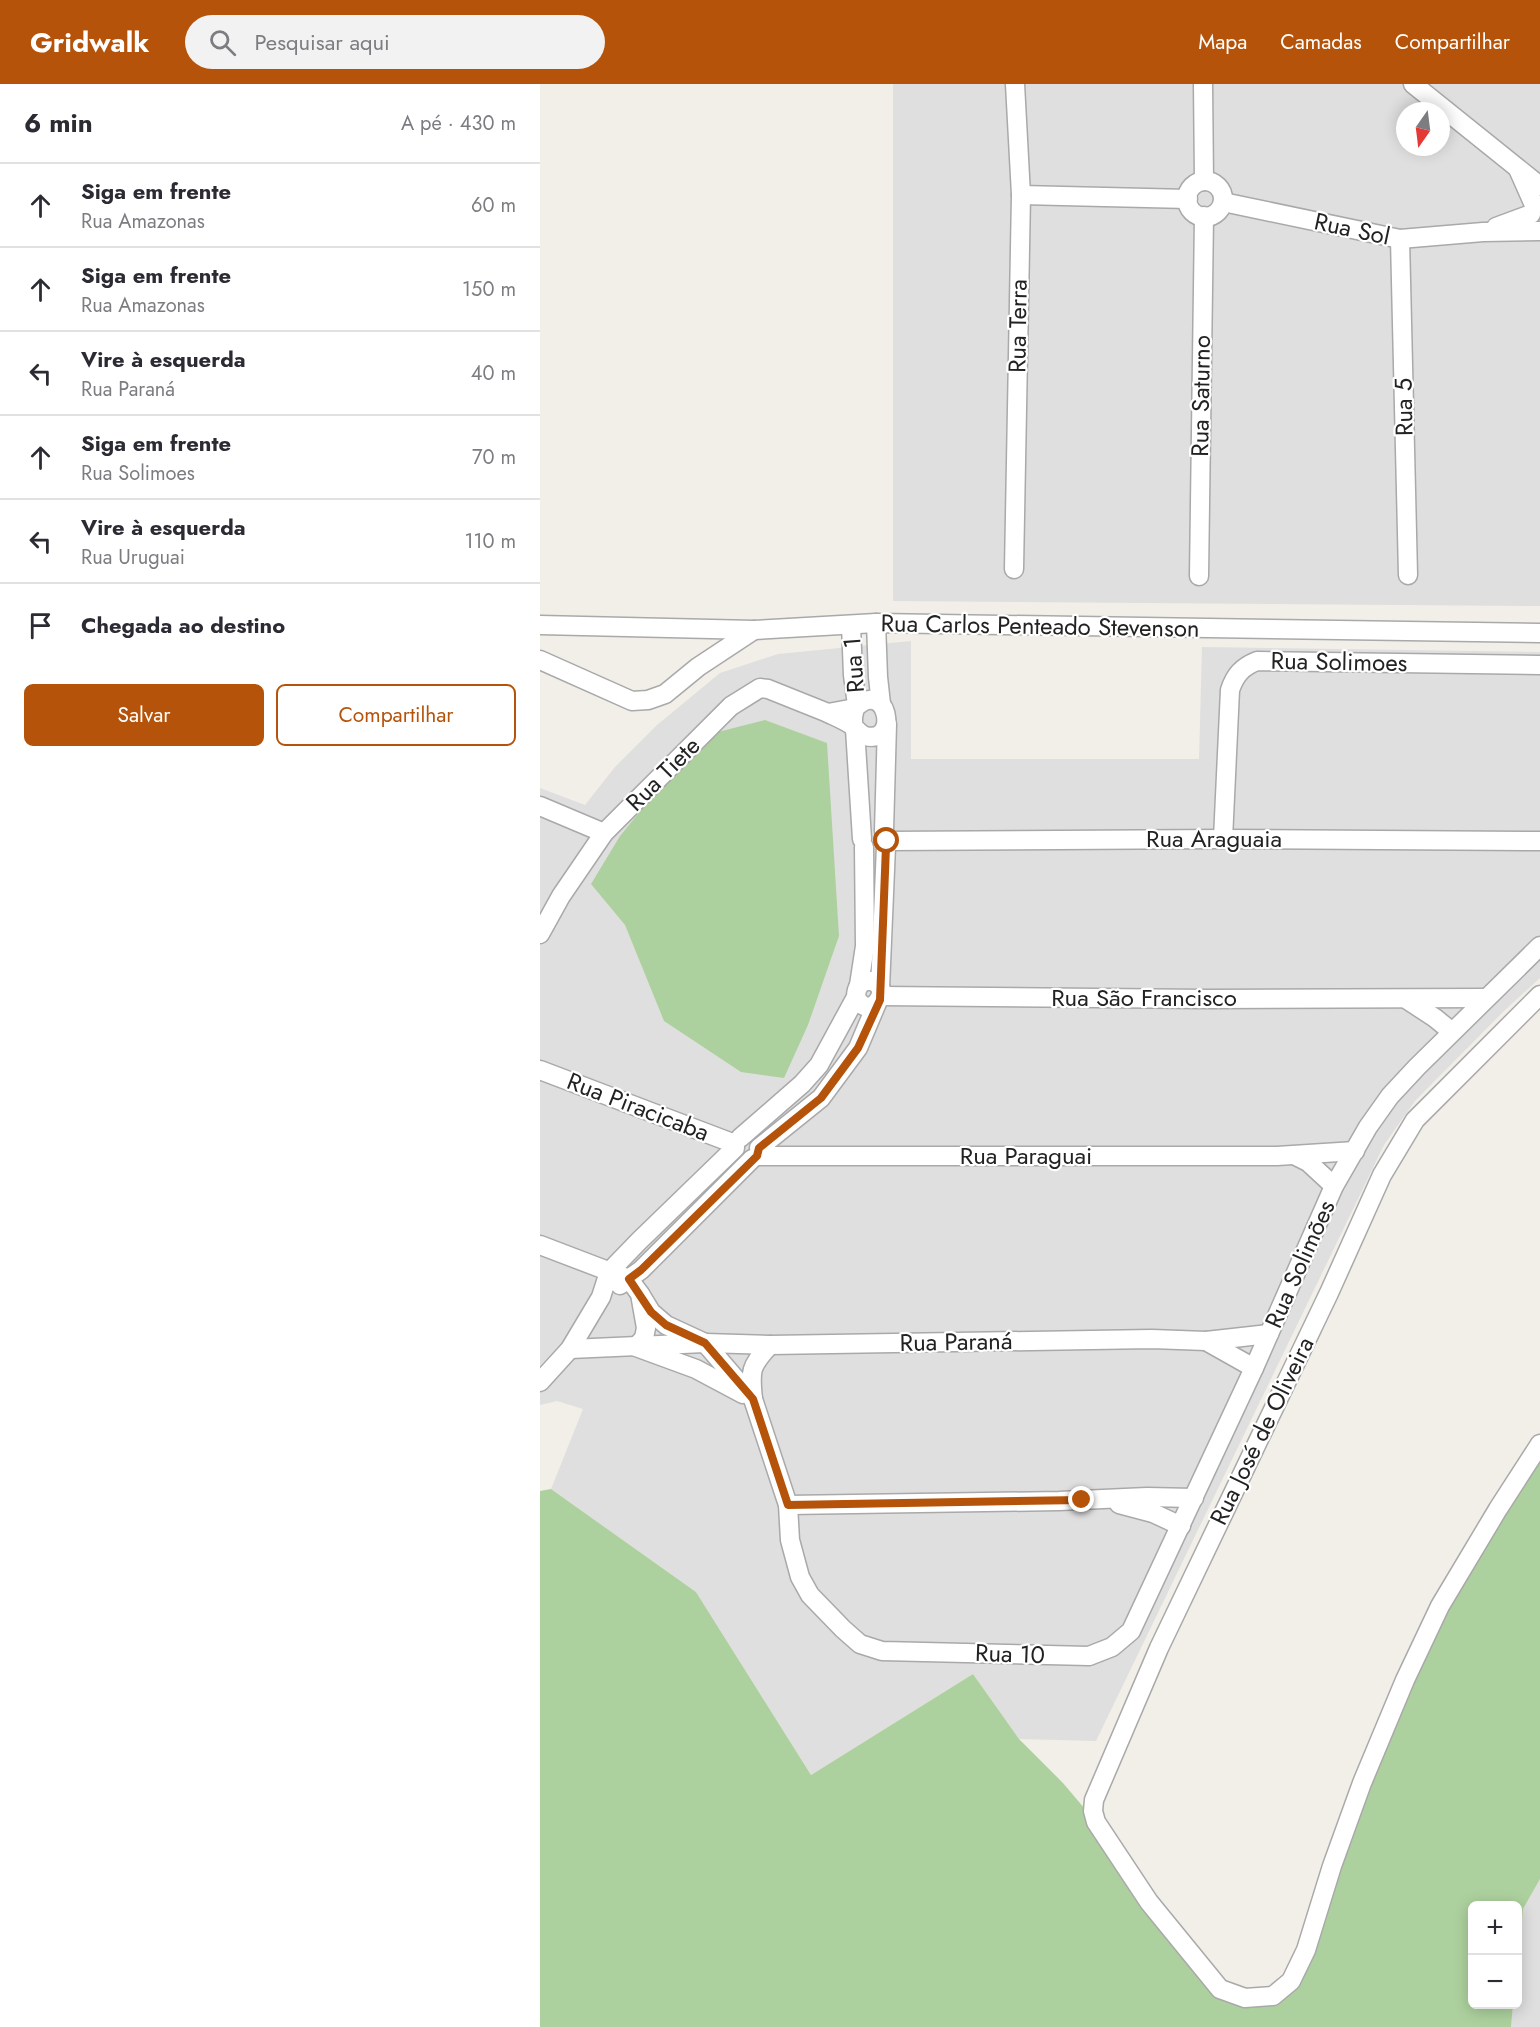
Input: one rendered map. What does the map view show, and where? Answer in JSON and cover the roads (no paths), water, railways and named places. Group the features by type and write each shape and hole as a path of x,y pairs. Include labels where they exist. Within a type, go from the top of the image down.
{"street":[{"name":"Rua Terra","path":"1014,84 1021,195 1014,569"},
{"path":"1203,84 1204,181"},
{"path":"1413,84 1540,186"},
{"path":"1518,170 1537,216"},
{"path":"1204,181 1218,185 1223,202 1217,212 1204,216 1195,213 1188,204 1188,199 1191,188 1204,181"},
{"path":"1021,195 1188,199"},
{"name":"Rua Sol","path":"1223,202 1400,239 1483,231 1537,216"},
{"name":"Rua Saturno","path":"1199,576 1204,216"},
{"name":"Rua 5","path":"1400,239 1408,574"},
{"name":"Rua Carlos Penteado Stevenson","path":"540,625 753,630 876,623 1540,633"},
{"name":"Rua 1","path":"876,623 881,704"},
{"name":"Rua 1","path":"851,625 856,706"},
{"path":"540,660 632,701 648,700 665,694 753,630"},
{"name":"Rua Solimoes","path":"1223,839 1230,690 1239,671 1247,665 1257,661 1540,665"},
{"name":"Rua Tiete","path":"540,934 561,896 604,833 731,706 760,687 768,688 828,713 854,728"},
{"path":"753,1399 696,1369 636,1347 644,1338 646,1328 634,1287 641,1270 756,1154 821,1098 858,1048 879,996 886,839 886,711 881,704 866,701 828,713"},
{"path":"540,1382 570,1349 601,1297 609,1272 737,1143 802,1084 819,1065 858,991 866,946 863,843 853,717 856,706"},
{"path":"854,728 864,735 875,735 887,724"},
{"path":"540,806 604,833"},
{"name":"Rua Araguaia","path":"863,843 874,852 880,851 886,839 1540,841"},
{"name":"Rua Solimões","path":"1131,1631 1254,1368 1334,1186 1390,1096 1451,1031 1540,946"},
{"name":"Rua São Francisco","path":"858,991 858,1001 865,1006 874,1005 879,996 1486,998"},
{"name":"Rua José de Oliveira","path":"1540,995 1415,1120 1382,1175 1329,1293 1159,1648 1094,1800 1093,1811 1096,1822 1149,1902 1220,1989 1245,1998 1273,1996 1290,1981 1306,1950 1332,1866 1362,1783 1405,1680 1440,1606 1540,1444"},
{"path":"1406,999 1451,1031"},
{"name":"Rua Piracicaba","path":"540,1070 737,1143 752,1137 758,1142 756,1154"},
{"name":"Rua Paraguai","path":"756,1154 1296,1156 1355,1151"},
{"path":"1296,1156 1308,1162 1334,1186"},
{"path":"540,1245 609,1272 634,1287"},
{"path":"601,1297 634,1287"},
{"name":"Rua Paraná","path":"634,1287 651,1312 666,1325 705,1343"},
{"name":"Rua Paraná","path":"570,1349 705,1343 770,1345 1152,1339 1206,1341 1269,1334"},
{"name":"Rua Paraná","path":"1206,1341 1254,1368"},
{"path":"705,1343 753,1399"},
{"path":"770,1345 757,1358 750,1375 753,1399 788,1505 1194,1498"},
{"path":"1105,1500 1153,1513 1181,1526"},
{"name":"Rua 10","path":"788,1505 790,1540 800,1577 810,1595 860,1644 882,1651 1089,1656 1112,1647 1131,1631"}]}
